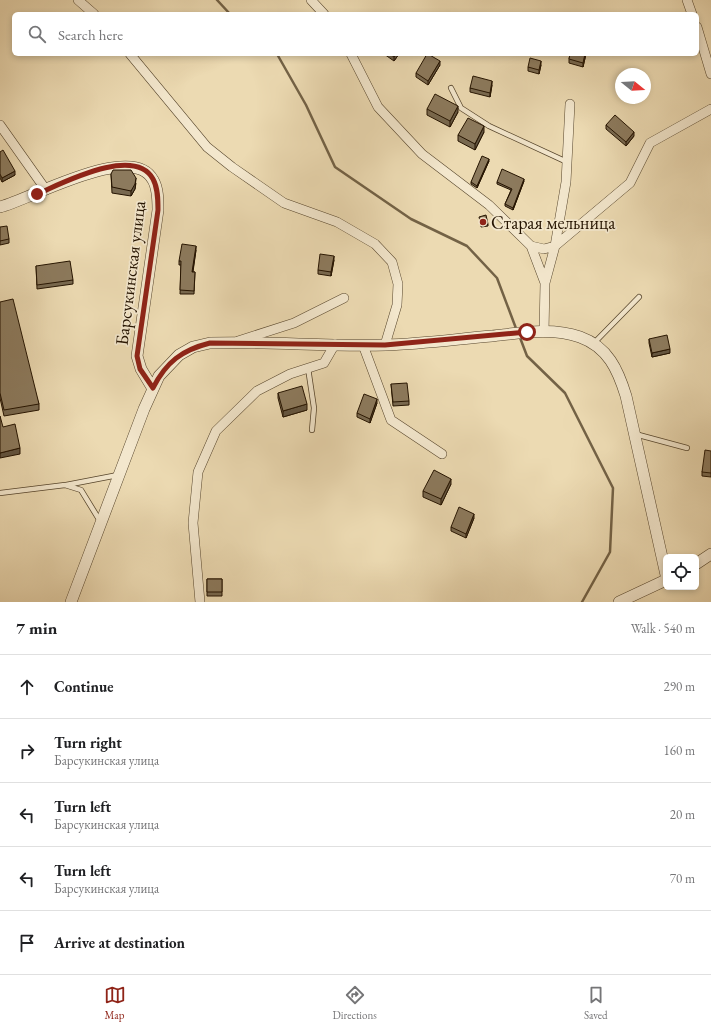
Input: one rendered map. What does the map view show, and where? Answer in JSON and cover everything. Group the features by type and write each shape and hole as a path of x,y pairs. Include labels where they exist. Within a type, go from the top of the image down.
{"street":[{"path":"78,0 92,12"},
{"path":"311,0 322,12"},
{"path":"687,0 691,12"},
{"path":"699,34 711,74"},
{"path":"132,56 207,147 232,167 284,203 337,222 375,244 392,262 398,284 397,305 385,345"},
{"path":"353,56 378,107 422,154 489,205 530,246 545,283"},
{"path":"544,332 545,283 555,246 566,182 570,104"},
{"path":"530,246 544,249 555,246 630,183 650,143 711,109"},
{"path":"0,125 46,190"},
{"name":"Барсукинская улица","path":"0,207 46,190 85,173 126,165 137,167 146,172 153,179 157,193 158,210 137,356 140,369 153,388"},
{"path":"233,342 294,323 344,298"},
{"path":"71,602 119,475 159,376 179,355 193,347 210,343 233,342 385,345 527,332 544,332 579,336 594,343 609,357 619,372 626,396 663,562"},
{"path":"200,602 193,523 198,472 216,431 257,391 290,374 324,363 335,344"},
{"path":"363,345 391,420 442,454"},
{"path":"699,562 711,554"},
{"path":"619,602 663,581"}],"lane":[{"path":"451,88 461,108 489,126 567,162"},
{"path":"594,343 639,297"},
{"path":"308,368 314,408 312,430"},
{"path":"634,434 688,448"},
{"path":"0,493 66,485 119,475"},
{"path":"66,485 81,490 101,523"}],"building":[{"path":"426,56 431,56 440,61 428,81 416,73"},
{"path":"570,56 585,56 583,63 569,59"},
{"path":"530,58 541,61 539,70 528,67"},
{"path":"473,76 492,81 490,93 470,88"},
{"path":"435,94 458,106 450,121 427,109"},
{"path":"615,115 634,132 626,142 606,125"},
{"path":"468,118 484,126 475,144 458,135"},
{"path":"3,150 15,171 2,178 0,174 0,152"},
{"path":"482,156 489,159 477,186 471,182"},
{"path":"502,169 524,179 513,208 505,204 512,189 497,182"},
{"path":"113,170 131,170 136,178 135,184 131,191 112,187 111,174"},
{"name":"Старая мельница","path":"486,215 488,224 481,225 479,217"},
{"path":"7,226 9,239 0,241 0,227"},
{"path":"182,244 196,246 192,272 195,272 194,291 180,290 181,261 179,261"},
{"path":"320,254 334,256 331,272 318,270"},
{"path":"70,261 73,280 37,285 36,266"},
{"path":"13,299 39,404 4,410 0,393 0,302"},
{"path":"667,335 670,349 652,353 649,339"},
{"path":"407,383 409,401 393,402 391,384"},
{"path":"302,386 307,404 283,411 278,393"},
{"path":"364,394 377,399 370,419 357,413"},
{"path":"0,416 3,427 15,424 20,448 0,453"},
{"path":"705,450 711,451 711,473 702,472"},
{"path":"434,470 451,479 441,499 423,491"},
{"path":"459,507 474,514 466,534 451,527"},
{"path":"207,579 222,579 222,592 207,592"}],"waterway":[{"path":"217,0 228,12"},
{"path":"278,56 306,105 335,167 411,219 467,246 497,278 517,331"},
{"path":"519,335 527,356 565,393 613,488 610,552 582,602"}],"place":[{"name":"Старая мельница","path":"483,222"}],"route":[{"path":"37,194 85,173 126,165 137,167 146,172 153,179 157,193 158,210 152,263 139,332 137,356 140,369 153,388 159,376 179,355 193,347 210,343 233,342 385,345 410,344 527,332"}]}
